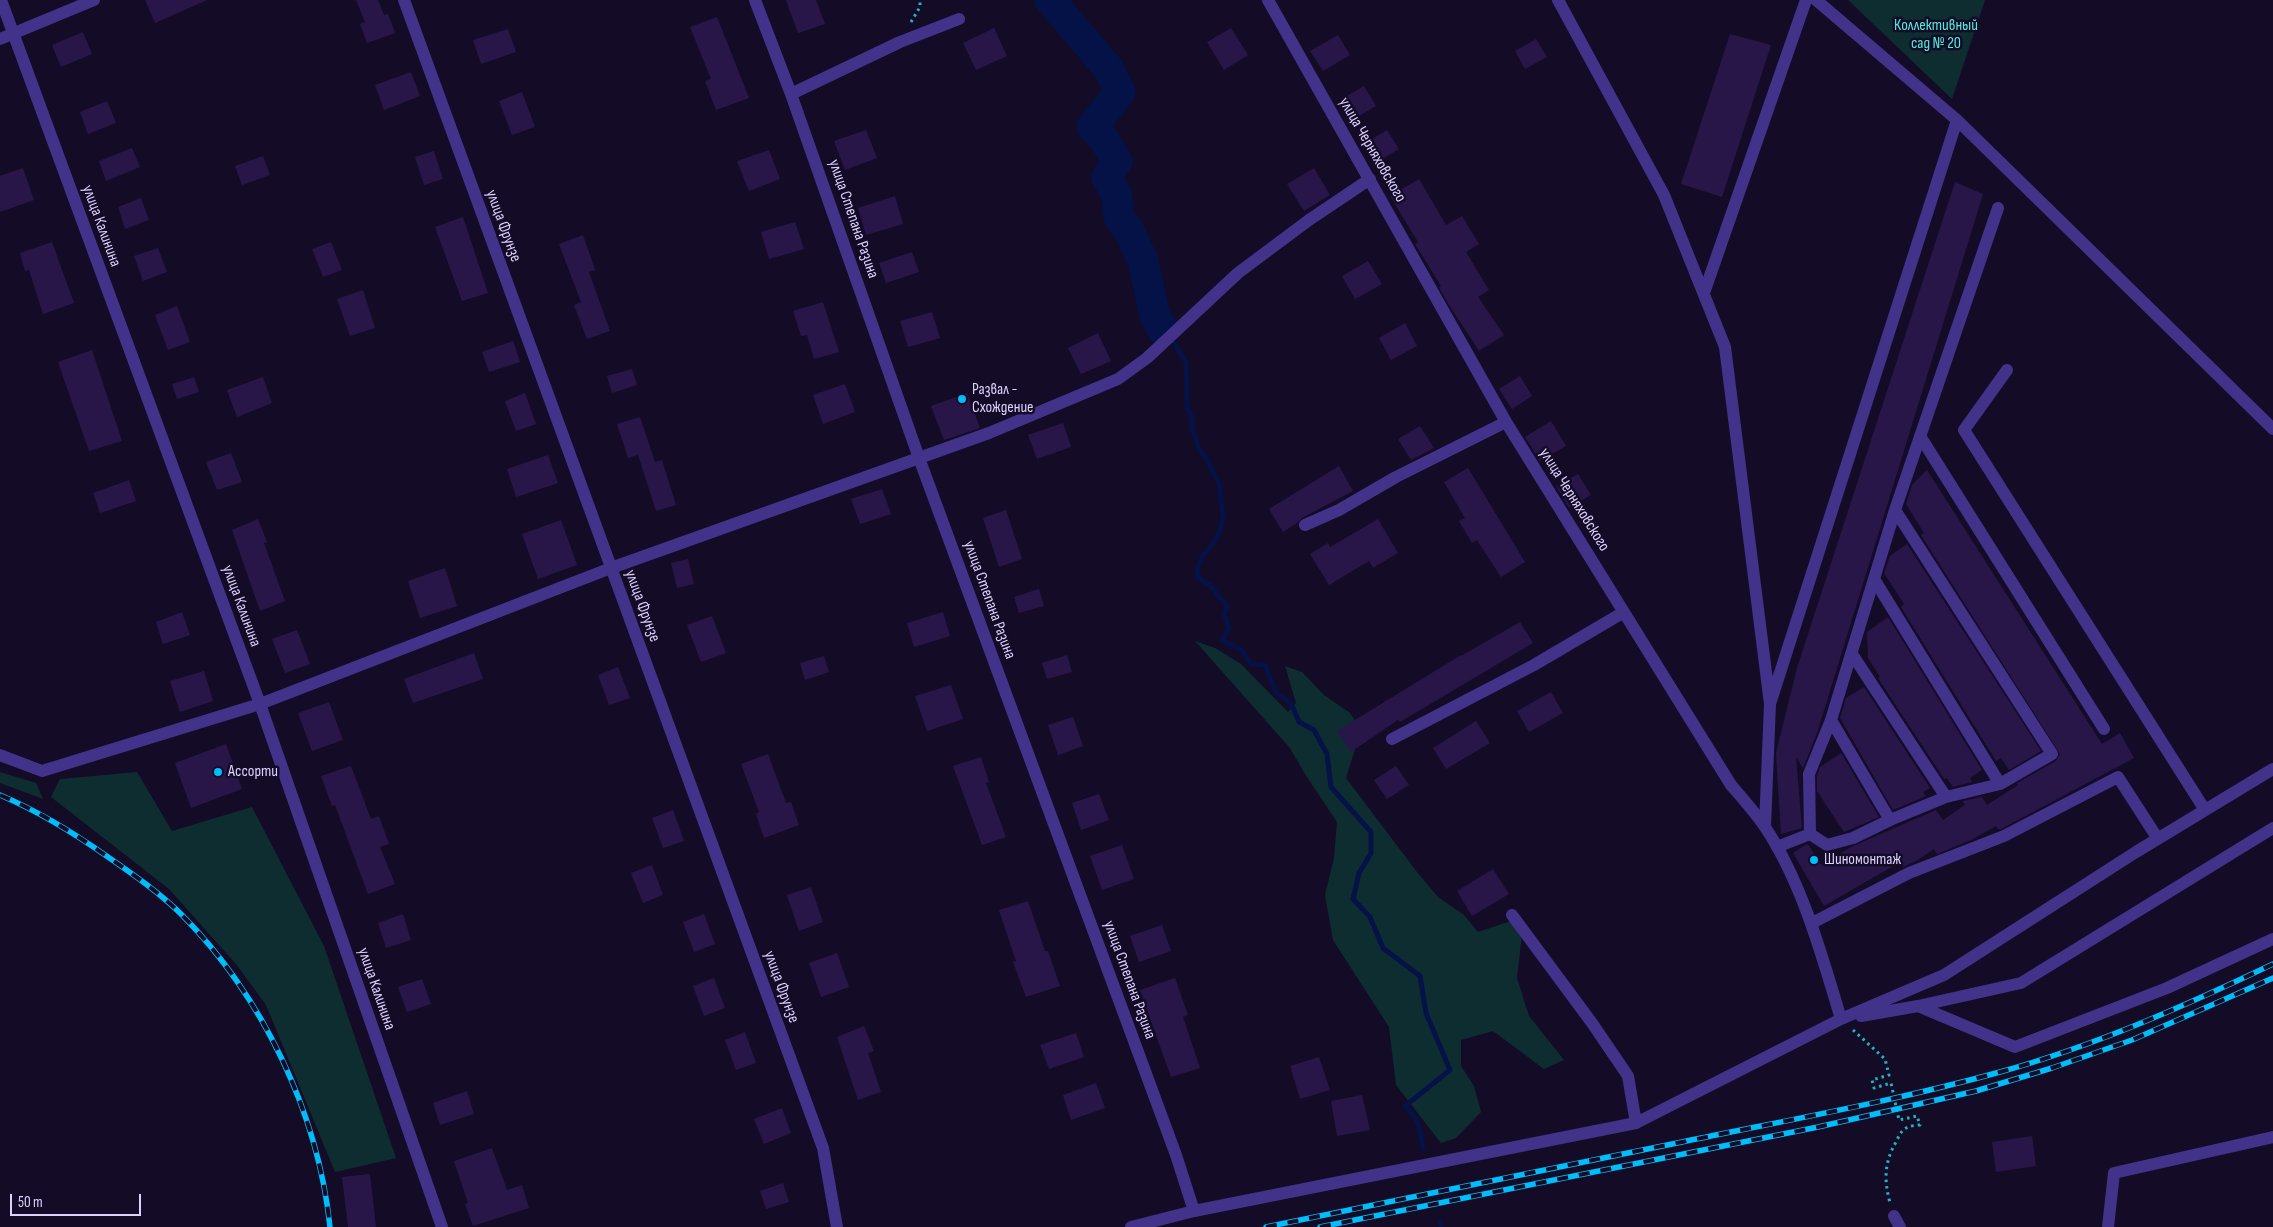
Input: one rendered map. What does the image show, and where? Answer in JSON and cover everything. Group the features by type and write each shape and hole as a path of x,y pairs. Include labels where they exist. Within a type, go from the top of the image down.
{"street":[{"name":"улица Калинина","path":"2,0 260,704 442,1227"},
{"path":"0,39 14,35 94,0"},
{"name":"улица Фрунзе","path":"404,0 823,1148 837,1227"},
{"name":"улица Степана Разина","path":"755,0 792,94 919,458 1176,1155 1194,1211"},
{"name":"улица Черняховского","path":"1268,0 1506,422 1731,785 1765,826 1777,847 1812,923 1841,1019"},
{"path":"1557,0 1664,195 1726,347 1770,704 1765,826"},
{"path":"1704,293 1806,0"},
{"path":"1816,0 1957,120 2272,428"},
{"path":"792,94 900,42 959,19"},
{"path":"1770,704 1957,120"},
{"path":"0,755 42,771 260,704 611,568 990,433 1118,379 1147,358 1238,273 1308,220 1370,179"},
{"path":"1810,834 1809,774 1831,720 1895,510 1998,208"},
{"path":"2007,370 1964,430 2205,810"},
{"path":"1305,525 1339,510 1396,477 1506,422"},
{"path":"1920,436 2104,729"},
{"path":"1810,834 1827,845 1854,838 1890,820 1946,797 2000,784 2052,754 1895,510"},
{"path":"1874,579 2000,784"},
{"path":"1392,739 1534,665 1624,612"},
{"path":"1852,654 1946,797"},
{"path":"1831,720 1890,820"},
{"path":"1131,1227 1194,1211 1636,1123 1841,1019 1944,974 2273,768"},
{"path":"1812,923 1909,872 2004,836 2118,777 2158,839"},
{"path":"1841,1019 1918,1006 2021,982 2273,828"},
{"path":"1777,847 1810,834"},
{"path":"1512,915 1592,1023 1628,1076 1636,1123"},
{"path":"1918,1006 2016,1047 2167,988 2273,939"},
{"path":"2108,1227 2114,1173 2273,1137"}],"path":[{"path":"1841,1019 1885,1059 1889,1075 1872,1080 1874,1088 1891,1083 1899,1120 1917,1116 1920,1125 1907,1127 1901,1132 1886,1167 1885,1185 1897,1221"}],"green space":[{"name":"Коллективный сад № 20","path":"1848,0 1985,0 1952,99"},
{"path":"1195,641 1215,648 1241,664 1288,712 1296,703 1285,666 1302,672 1324,695 1350,713 1363,733 1354,752 1346,778 1417,872 1438,897 1464,915 1478,932 1517,919 1522,934 1517,978 1529,1016 1564,1060 1544,1069 1493,1031 1461,1040 1461,1066 1474,1086 1481,1112 1456,1138 1441,1143 1396,1085 1389,1027 1333,940 1325,895 1334,858 1337,822 1290,748"},
{"path":"0,772 36,783 43,799 0,783"},
{"path":"137,772 172,831 252,807 324,946 396,1158 335,1172 266,1005 236,964 169,889 51,797 60,779"}],"building":[{"path":"145,0 207,0 155,23"},
{"path":"356,0 378,0 384,15 388,14 395,33 367,43 360,24 365,22"},
{"path":"786,0 816,0 825,24 798,33"},
{"path":"717,17 749,98 716,110 705,81 711,79 690,27"},
{"path":"994,28 1007,56 976,70 963,43"},
{"path":"1231,28 1248,55 1224,70 1207,42"},
{"path":"508,29 516,52 481,64 473,40"},
{"path":"83,32 92,54 61,67 52,45"},
{"path":"1730,34 1771,45 1722,197 1681,184"},
{"path":"1338,35 1350,55 1323,71 1310,51"},
{"path":"1536,39 1547,57 1525,69 1515,51"},
{"path":"411,72 420,96 384,110 375,85"},
{"path":"1364,86 1376,106 1352,120 1340,100"},
{"path":"522,92 535,127 512,135 499,101"},
{"path":"107,101 116,123 88,134 80,112"},
{"path":"866,130 877,158 845,170 834,141"},
{"path":"1387,130 1399,149 1374,164 1362,145"},
{"path":"132,148 140,167 106,181 99,161"},
{"path":"769,150 780,179 749,191 737,161"},
{"path":"434,151 443,179 424,185 415,157"},
{"path":"263,156 270,175 242,185 235,166"},
{"path":"23,168 34,200 0,212 0,176"},
{"path":"1314,168 1330,195 1304,211 1287,184"},
{"path":"1419,179 1446,225 1462,216 1479,244 1466,252 1489,290 1478,297 1504,335 1479,351 1449,305 1439,287 1441,286 1415,244 1418,242 1390,196"},
{"path":"1955,182 1983,194 1817,733 1803,768 1796,757 1802,828 1781,834 1776,753 1797,668"},
{"path":"895,196 903,224 866,235 858,208"},
{"path":"141,198 149,220 125,229 118,207"},
{"path":"463,217 488,293 462,301 435,227"},
{"path":"795,222 804,249 769,259 761,232"},
{"path":"583,235 595,270 589,272 610,331 587,339 574,305 581,302 559,244"},
{"path":"52,242 74,303 43,314 29,270 25,271 20,253"},
{"path":"331,242 342,270 323,277 312,249"},
{"path":"158,248 167,272 143,281 134,256"},
{"path":"912,252 919,272 886,283 879,263"},
{"path":"1368,261 1382,284 1355,299 1342,276"},
{"path":"363,290 375,328 350,336 337,299"},
{"path":"823,302 839,352 814,359 807,335 801,336 793,311"},
{"path":"177,306 190,342 168,350 155,315"},
{"path":"932,312 940,338 908,347 900,321"},
{"path":"1405,323 1417,346 1391,360 1379,338"},
{"path":"1098,333 1111,361 1081,374 1068,348"},
{"path":"513,341 520,362 489,372 482,352"},
{"path":"92,350 122,441 89,451 58,362"},
{"path":"632,369 637,385 612,393 607,376"},
{"path":"1520,376 1532,396 1512,409 1499,389"},
{"path":"194,377 199,392 177,399 172,384"},
{"path":"263,377 272,403 237,417 227,390"},
{"path":"845,384 855,412 823,424 813,395"},
{"path":"525,393 536,424 516,431 505,401"},
{"path":"967,393 980,428 944,440 931,406"},
{"path":"640,417 655,462 662,460 676,505 656,511 638,455 628,458 617,424"},
{"path":"1551,421 1566,446 1540,461 1525,437"},
{"path":"1063,423 1071,447 1037,459 1028,435"},
{"path":"1420,426 1434,448 1411,460 1398,439"},
{"path":"231,453 242,482 217,490 206,462"},
{"path":"548,455 558,483 516,497 507,469"},
{"path":"1339,466 1353,491 1302,518 1283,532 1269,509"},
{"path":"1468,468 1525,562 1501,577 1477,540 1472,543 1459,521 1465,518 1444,482"},
{"path":"1927,470 2102,744 2120,733 2134,758 2001,829 1998,829 1996,826 1971,840 1937,854 1934,849 1903,867 1900,862 1824,906 1793,853 1805,845 1808,844 1821,865 1851,847 1936,810 1943,820 1965,805 1963,801 1982,797 1987,805 2018,785 2017,783 2056,761 2060,754 1921,535 1924,533 1906,504 1912,485"},
{"path":"1578,474 1591,495 1569,508 1556,486"},
{"path":"129,480 136,501 100,513 93,493"},
{"path":"882,489 891,514 860,524 851,499"},
{"path":"1006,510 1022,559 999,567 983,518"},
{"path":"258,519 267,542 264,543 285,601 260,611 232,530"},
{"path":"1378,519 1398,553 1373,568 1369,561 1329,585 1310,554 1328,543 1330,547"},
{"path":"561,520 577,565 538,579 522,534"},
{"path":"1907,544 2041,751 2009,770 2001,758 1996,761 1901,607 1904,604 1884,573 1890,556"},
{"path":"688,559 694,584 677,588 671,563"},
{"path":"445,568 457,606 420,618 408,581"},
{"path":"1039,589 1044,606 1019,613 1014,597"},
{"path":"182,612 190,635 163,644 156,622"},
{"path":"943,612 950,636 914,647 907,623"},
{"path":"712,616 726,653 701,662 687,625"},
{"path":"1888,617 1982,770 1970,778 1972,782 1953,787 1947,778 1944,779 1878,678 1880,677 1868,658 1867,632"},
{"path":"1520,622 1533,643 1400,722 1398,720 1351,752 1337,731 1461,655"},
{"path":"297,630 310,664 285,673 272,639"},
{"path":"474,653 483,679 413,703 404,679"},
{"path":"1067,655 1072,672 1047,679 1042,663"},
{"path":"824,656 829,672 805,680 800,663"},
{"path":"618,667 630,698 609,705 598,675"},
{"path":"204,671 213,701 180,712 170,681"},
{"path":"951,685 963,719 927,731 915,696"},
{"path":"1864,687 1930,788 1923,792 1926,796 1893,810 1840,718 1846,698"},
{"path":"1551,692 1563,713 1529,732 1517,711"},
{"path":"329,702 343,740 312,751 298,713"},
{"path":"1073,717 1083,746 1058,755 1048,725"},
{"path":"1476,721 1490,743 1446,769 1433,748"},
{"path":"226,744 242,789 191,808 175,763"},
{"path":"1841,753 1879,817 1844,832 1817,791 1817,776 1820,767"},
{"path":"768,754 786,803 791,802 799,825 764,838 756,814 759,812 741,764"},
{"path":"981,757 989,782 986,783 1006,837 982,845 953,766"},
{"path":"351,766 371,819 379,816 389,844 380,847 395,884 368,894 335,805 332,806 321,776"},
{"path":"1396,766 1409,785 1387,799 1374,780"},
{"path":"1099,794 1109,820 1081,830 1072,803"},
{"path":"673,810 684,841 663,848 652,818"},
{"path":"1122,845 1134,879 1102,890 1090,856"},
{"path":"652,865 663,895 643,903 631,873"},
{"path":"1493,869 1509,894 1472,916 1457,891"},
{"path":"811,887 823,922 799,931 787,895"},
{"path":"1028,901 1045,951 1048,951 1060,986 1026,997 1013,962 1016,961 999,910"},
{"path":"403,914 411,940 386,948 378,923"},
{"path":"704,914 715,944 694,952 683,922"},
{"path":"1162,925 1171,951 1139,962 1130,936"},
{"path":"837,953 849,987 821,997 809,963"},
{"path":"714,978 725,1008 704,1016 693,986"},
{"path":"1175,978 1188,1015 1183,1017 1200,1068 1171,1077 1140,990"},
{"path":"422,979 431,1004 407,1012 398,987"},
{"path":"864,1026 874,1051 868,1053 881,1092 858,1100 837,1037"},
{"path":"745,1032 756,1063 736,1070 725,1040"},
{"path":"1076,1033 1084,1057 1049,1069 1040,1045"},
{"path":"1319,1057 1330,1090 1300,1099 1290,1066"},
{"path":"1096,1083 1105,1108 1071,1120 1063,1095"},
{"path":"467,1091 474,1114 440,1125 433,1103"},
{"path":"1362,1095 1370,1130 1337,1136 1331,1101"},
{"path":"782,1108 791,1133 764,1144 754,1119"},
{"path":"2032,1136 2036,1166 1996,1172 1992,1142"},
{"path":"492,1148 507,1190 522,1185 529,1208 473,1226 465,1204 468,1203 454,1161"},
{"path":"370,1174 376,1227 348,1227 342,1177"},
{"path":"783,1183 789,1202 766,1209 760,1191"}],"waterway":[{"path":"1050,0 1108,68 1120,92 1092,127 1103,138 1117,161 1107,177 1117,196 1119,217 1129,231 1143,261 1155,316 1163,330"},
{"path":"1174,343 1186,362 1187,408 1192,417 1192,428 1200,451 1207,459 1219,484 1223,516 1215,541 1202,557 1197,570 1198,578 1211,586 1227,606 1224,614 1229,629 1222,640 1242,650 1251,664 1265,665 1276,693 1291,703 1299,722 1314,730 1327,754 1331,787 1371,832 1371,853 1359,873 1353,899 1370,917 1383,948 1420,976 1426,1013 1450,1070 1405,1106 1416,1120 1420,1130 1423,1149"},
{"path":"1440,1221 1441,1227"}],"railway":[{"path":"0,795 42,815 69,831 137,877 182,915 211,947 238,982 282,1059 299,1100 324,1184 330,1227"},
{"path":"1266,1227 1841,1110 2000,1072 2070,1050 2139,1024 2273,964"},
{"path":"1320,1227 1818,1127 1976,1091 2052,1068 2132,1040 2273,978"}],"place":[{"name":"Развал - Схождение","path":"962,399"},
{"name":"Ассорти","path":"218,772"},
{"name":"Шиномонтаж","path":"1814,860"}]}
